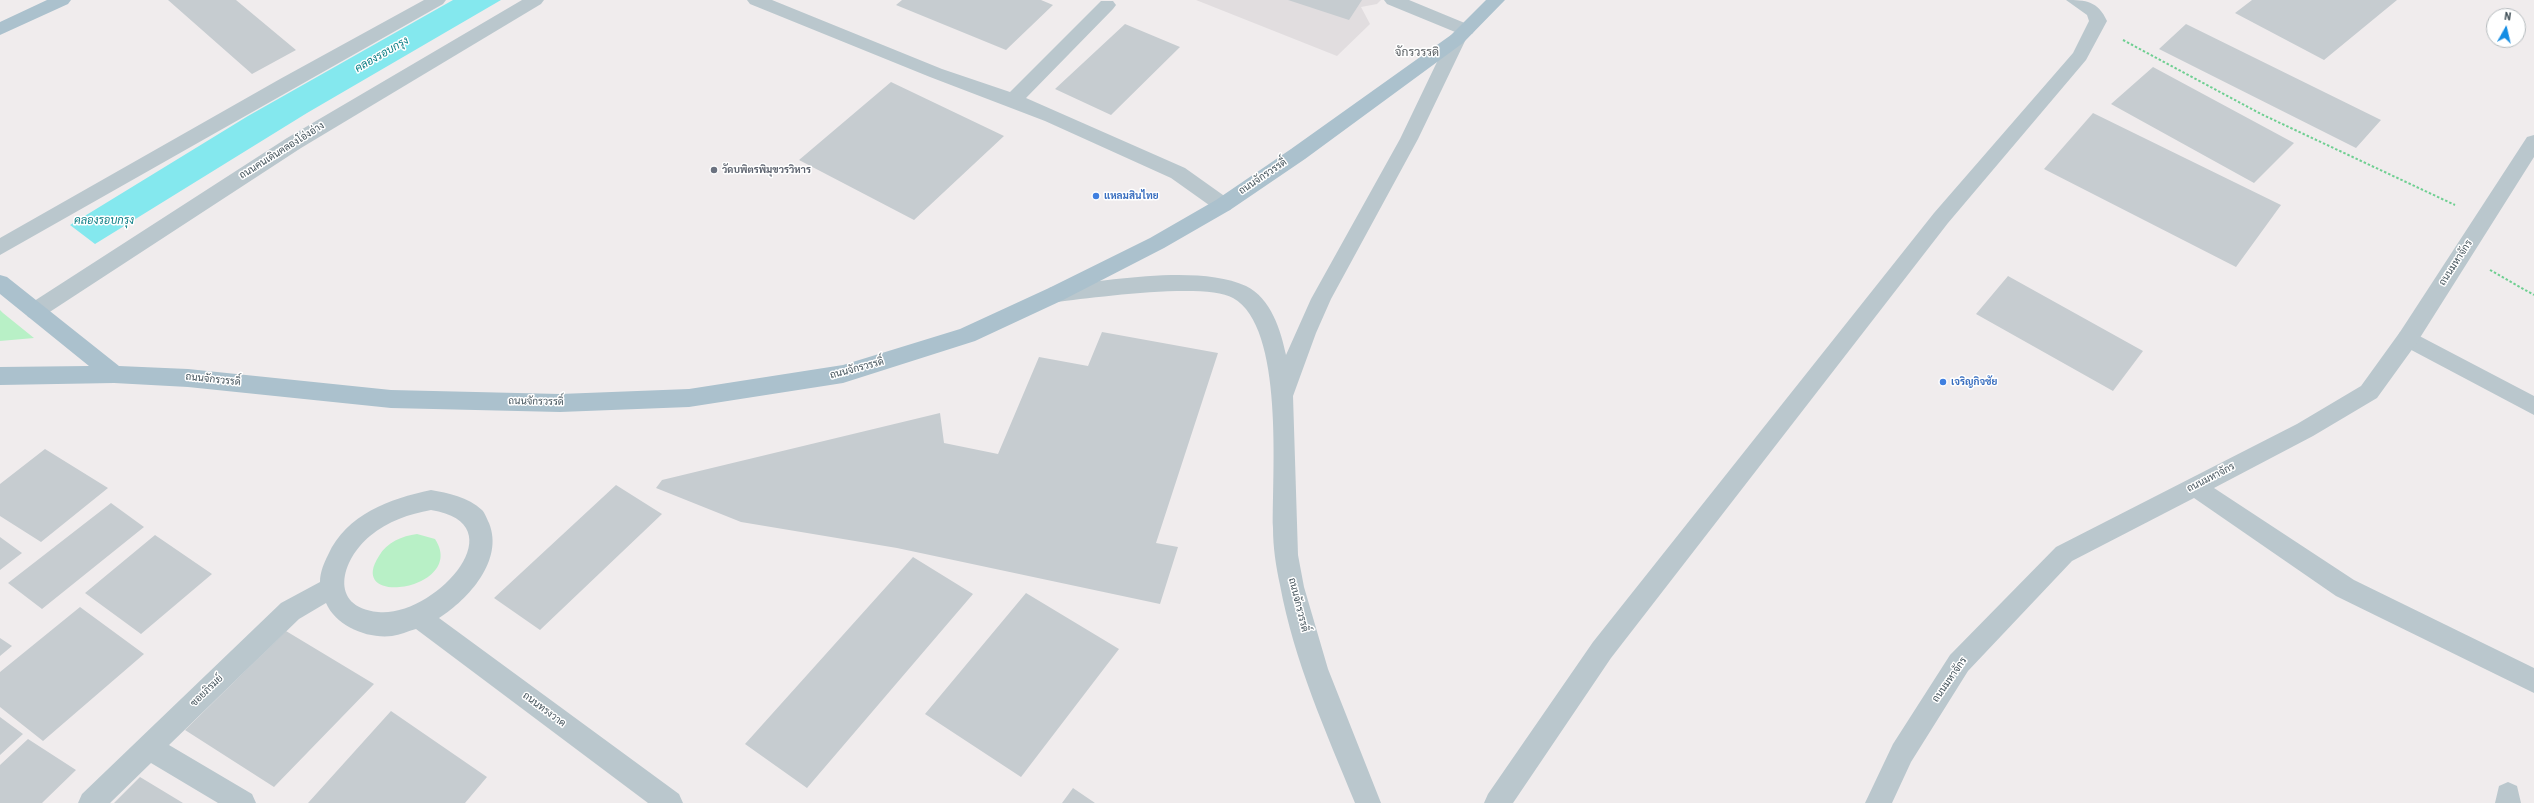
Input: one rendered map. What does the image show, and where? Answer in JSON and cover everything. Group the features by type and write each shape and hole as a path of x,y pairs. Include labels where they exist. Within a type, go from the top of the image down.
{"main road":[{"path":"0,29 62,0"},
{"name":"ถนนจักรวรรดิ์","path":"0,376 114,374 188,378 391,399 560,403 689,398 843,374 967,335 1056,294 1157,243 1223,205 1298,154 1461,34 1488,3"},
{"path":"0,283 114,374"}],"street":[{"path":"0,247 286,83 437,0"},
{"name":"ถนนคนเดินคลองโอ่งอ่าง","path":"28,306 294,143 535,0"},
{"path":"756,0 786,5 936,73 1013,100 1178,173 1223,205"},
{"path":"1393,0 1461,34"},
{"path":"1497,803 1602,650 1941,218 2080,56 2098,21 2094,12 2084,2"},
{"path":"1013,100 1107,5"},
{"name":"ถนนจักรวรรดิ์","path":"1283,395 1306,332 1321,299 1409,139 1461,34"},
{"name":"ถนนมหาจักร","path":"1878,803 1902,753 1959,663 2064,554 2306,430 2369,392 2408,338 2534,142"},
{"name":"ถนนจักรวรรดิ์","path":"1056,294 1172,284 1218,286 1241,292 1259,308 1274,342 1283,395 1286,554 1292,589 1309,646 1335,721 1368,803"},
{"path":"2408,338 2534,406"},
{"path":"2195,487 2345,588 2534,682"},
{"path":"431,500 452,504 469,513 479,527 482,545 476,566 463,586 443,604 419,617 394,624 370,624 351,618 337,605 331,588 333,568 343,548 361,529 382,514 407,504 431,500"},
{"name":"ซอยภิรมย์","path":"91,803 290,611 331,588"},
{"name":"ถนนทรงวาด","path":"419,617 664,801"},
{"path":"149,747 243,803"}],"path":[{"path":"2095,29 2133,44 2261,114 2484,219"},
{"path":"2462,254 2534,295"}],"shaded area":[{"path":"1196,0 1381,0 1377,4 1361,7 1370,24 1337,56"}],"green space":[{"path":"0,310 3,313 34,338 0,341"},
{"path":"417,534 435,539 441,556 435,570 423,580 406,586 390,587 378,583 373,573 382,551 395,540"}],"water":[{"name":"คลองรอบกรุง","path":"453,0 501,0 307,113 95,244 70,225 248,116"}],"building":[{"path":"168,0 236,0 296,50 252,74"},
{"path":"902,0 1041,0 1053,5 1006,50 896,5"},
{"path":"1288,0 1362,0 1349,20"},
{"path":"2252,0 2397,0 2324,60 2235,13"},
{"path":"1125,24 1180,47 1111,115 1055,89"},
{"path":"2186,24 2381,120 2356,148 2159,49"},
{"path":"2153,67 2294,143 2254,183 2111,104"},
{"path":"891,82 1004,136 914,220 799,160"},
{"path":"2093,113 2281,205 2236,267 2044,169"},
{"path":"2008,276 2143,351 2113,391 1976,314"},
{"path":"1102,332 1218,353 1156,543 1178,547 1160,604 897,548 741,522 656,488 662,480 940,413 944,443 998,454 1039,357 1088,366"},
{"path":"45,449 108,488 41,542 0,516 0,484"},
{"path":"616,485 662,514 540,630 494,598"},
{"path":"111,503 144,527 42,609 8,583"},
{"path":"155,535 212,574 141,634 85,593"},
{"path":"0,537 22,553 0,570"},
{"path":"913,557 973,594 807,788 745,744"},
{"path":"1026,593 1119,649 1021,777 925,714"},
{"path":"80,607 144,654 43,741 0,707 0,672"},
{"path":"286,631 374,684 274,787 185,730"},
{"path":"0,638 12,646 0,656"},
{"path":"391,711 487,777 465,803 308,803"},
{"path":"0,717 23,734 0,755"},
{"path":"28,739 76,770 42,803 0,803 0,765"},
{"path":"140,777 183,803 114,803"},
{"path":"1073,788 1095,803 1062,803"}],"place":[{"name":"วัดบพิตรพิมุขวรวิหาร","path":"714,170"},
{"name":"แหลมสินไทย","path":"1096,196"},
{"name":"เจริญกิจชัย","path":"1943,382"}],"district":[{"name":"จักรวรรดิ","path":"1417,53"}]}
